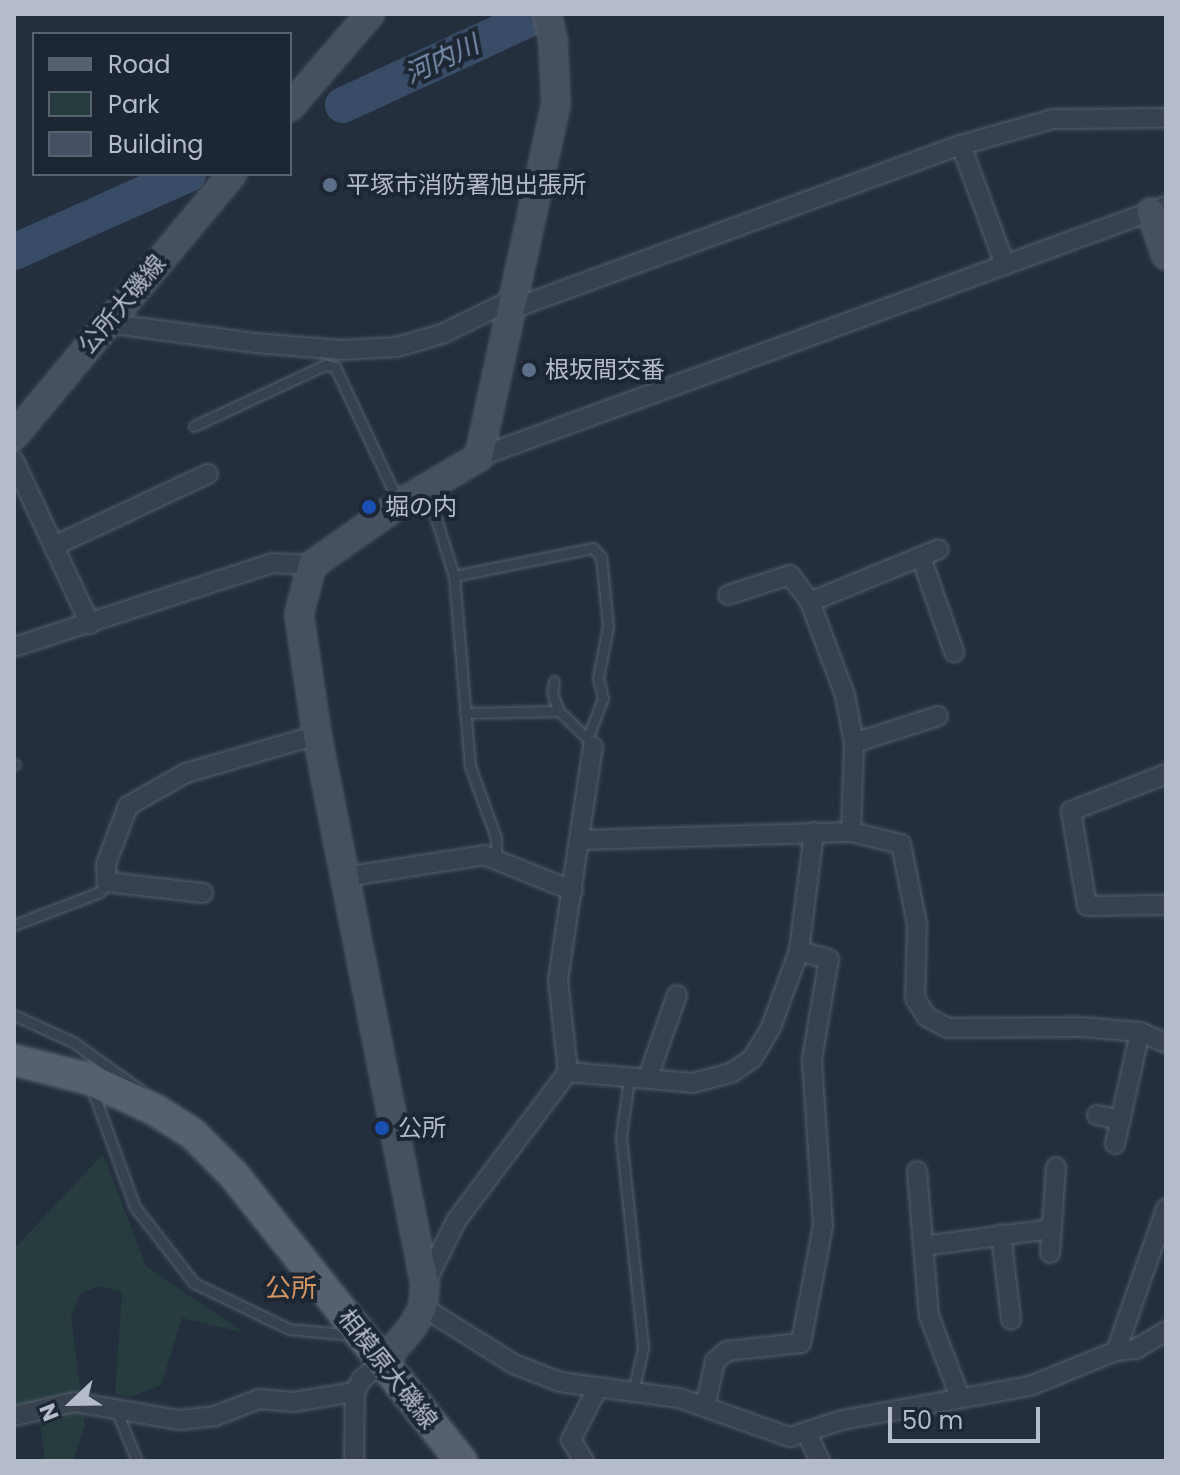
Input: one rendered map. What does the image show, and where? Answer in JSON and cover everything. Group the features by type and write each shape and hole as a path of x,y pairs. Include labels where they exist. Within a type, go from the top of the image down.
{"main road":[{"name":"相模原大磯線","path":"14,1060 89,1079 157,1111 193,1134 233,1174 461,1461"}],"street":[{"path":"292,105 370,14"},
{"path":"479,457 556,105 548,20"},
{"path":"106,323 342,350 397,347 442,334 513,304 961,145 1053,119 1166,118"},
{"path":"961,145 1005,265"},
{"name":"公所大磯線","path":"14,436 230,176"},
{"path":"14,647 273,563 312,565 399,504 479,457 1159,209 1166,256"},
{"path":"14,461 90,624"},
{"path":"54,546 208,474"},
{"path":"810,602 939,549"},
{"path":"921,557 954,652"},
{"path":"312,565 299,614 317,735 424,1296 514,1364 560,1382 633,1392 705,1407 790,1437 960,1397 1030,1386 1116,1351 1136,1349 1166,1331"},
{"path":"728,595 790,575 810,602 845,695 854,743 851,832"},
{"path":"854,743 938,716"},
{"path":"203,893 107,882 106,864 128,806 186,773 317,735"},
{"path":"354,1461 355,1392 362,1379 383,1362 424,1296 456,1221 568,1072 558,980 581,840 590,742"},
{"path":"1166,774 1071,811 1087,906 1166,905"},
{"path":"568,1072 693,1083 731,1073 752,1059 771,1027 799,951 814,832"},
{"path":"581,840 851,832 901,844 917,924 915,998 927,1017 948,1028 1140,1032 1166,1043"},
{"path":"344,877 484,855 573,891"},
{"path":"705,1407 715,1361 727,1351 801,1343 823,1226 812,1059 829,959 799,951"},
{"path":"639,1078 677,995"},
{"path":"1115,1144 1140,1032"},
{"path":"1097,1115 1120,1120"},
{"path":"1050,1253 1056,1167"},
{"path":"917,1171 929,1316 960,1397"},
{"path":"1116,1351 1166,1209"},
{"path":"923,1246 1050,1229"},
{"path":"1001,1234 1011,1319"},
{"path":"584,1461 571,1440 598,1387"},
{"path":"14,1416 74,1402 117,1412 179,1420 215,1416 259,1399 293,1402 355,1392"},
{"path":"806,1432 820,1461"}],"lane":[{"path":"194,426 325,365 335,367 399,504"},
{"path":"426,488 454,576 470,766 496,838 496,860"},
{"path":"454,576 593,548 601,557 608,626 598,678 603,698 590,742 559,711 552,693 554,681"},
{"path":"465,713 559,711"},
{"path":"14,925 100,892 107,882"},
{"path":"14,1015 73,1042 134,1082 157,1111"},
{"path":"633,1392 643,1348 621,1137 639,1078"},
{"path":"89,1079 135,1207 194,1283 289,1329 347,1338 359,1332"},
{"path":"117,1412 137,1461"}],"green space":[{"path":"103,1154 146,1266 245,1333 182,1318 161,1385 131,1397 115,1394 122,1292 100,1286 80,1293 71,1318 85,1425 73,1461 45,1461 40,1424 14,1412 14,1249"}],"building":[{"name":"根坂間交番","path":"521,361 540,365 537,378 518,374"}],"waterway":[{"name":"河内川","path":"343,105 540,14"},
{"name":"河内川","path":"14,252 184,176"}],"place":[{"name":"平塚市消防署旭出張所","path":"330,185"},
{"name":"根坂間交番","path":"529,370"},
{"name":"堀の内","path":"369,507"},
{"name":"公所","path":"382,1128"}],"district":[{"name":"公所","path":"291,1289"}]}
